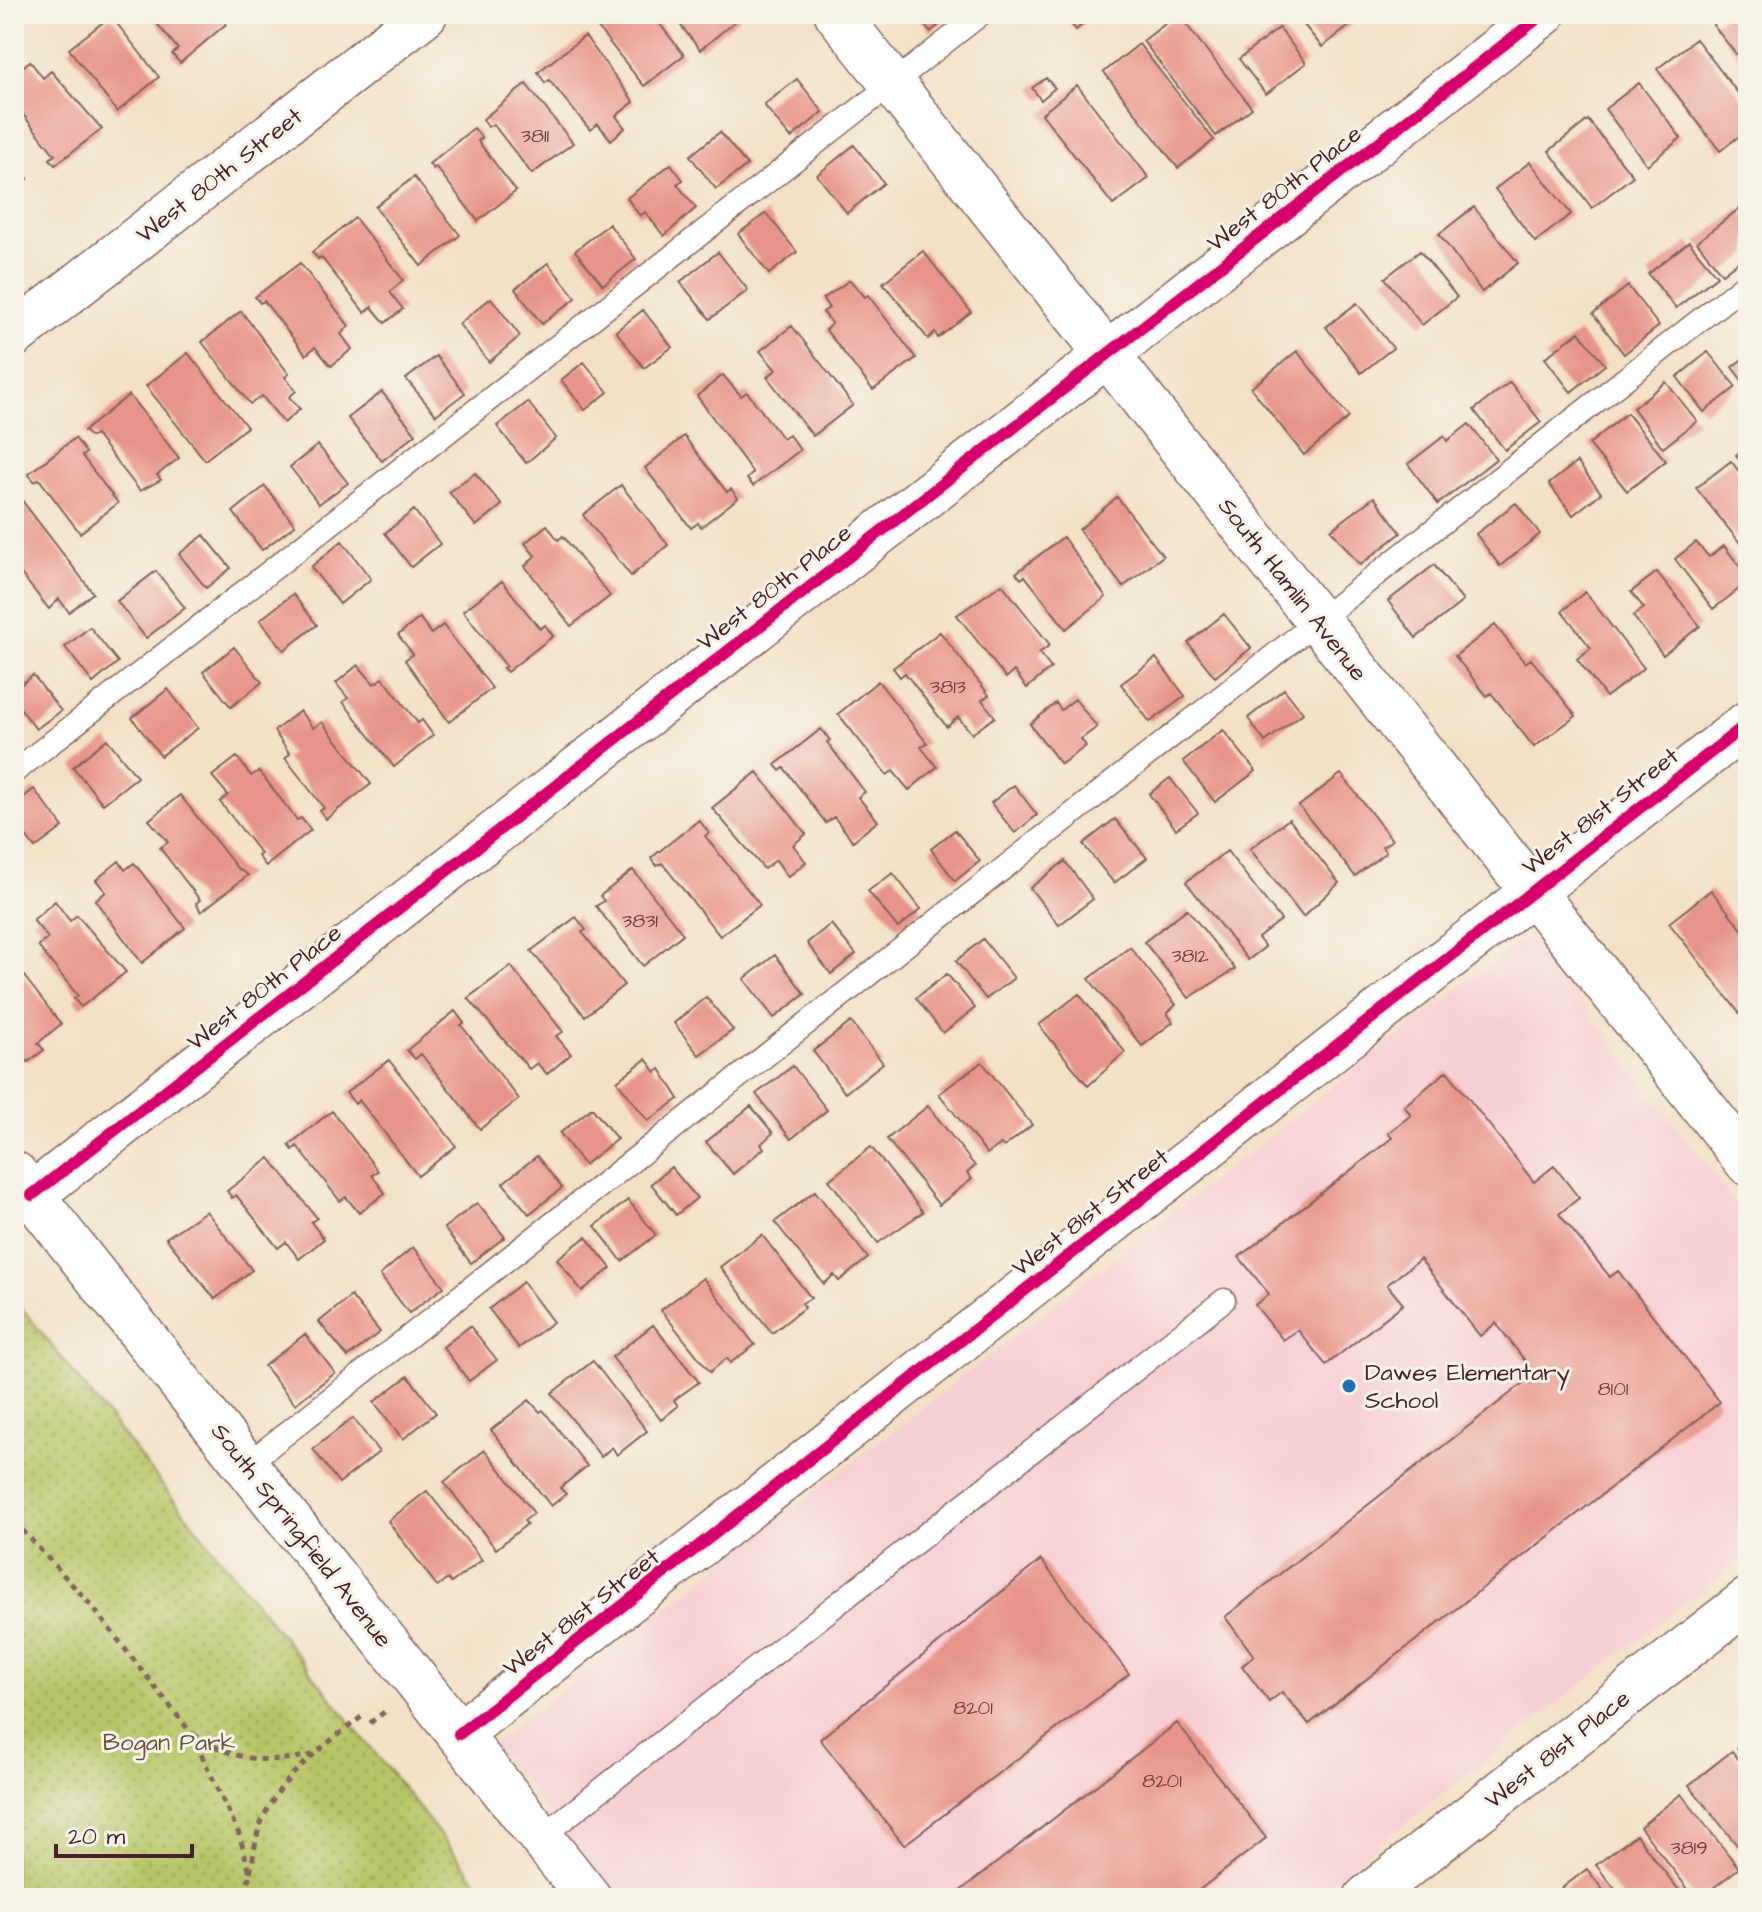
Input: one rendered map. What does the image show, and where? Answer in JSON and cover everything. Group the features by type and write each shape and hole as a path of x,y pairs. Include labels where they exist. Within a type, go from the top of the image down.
{"street":[{"name":"West 80th Street","path":"14,335 425,14"},
{"name":"South Hamlin Avenue","path":"837,14 1748,1163"},
{"name":"West 80th Place","path":"23,1184 1107,355 1543,14"},
{"name":"West 81st Street","path":"459,1734 1748,723"},
{"name":"South Springfield Avenue","path":"23,1184 589,1898"},
{"name":"West 81st Place","path":"1366,1898 1748,1600"}],"lane":[{"path":"14,772 981,14"},
{"path":"246,1465 1748,282"},
{"path":"541,1837 1224,1300"}],"path":[{"path":"14,1521 90,1604 191,1733 239,1834 250,1873"},
{"path":"370,1723 391,1707"},
{"path":"244,1898 261,1824 280,1789 313,1755 364,1715"},
{"path":"191,1733 216,1749 242,1758 276,1762 313,1755"}],"shaded area":[{"name":"Dawes Elementary School","path":"1528,934 1748,1219 1748,1553 1311,1898 615,1898 492,1744"}],"green space":[{"name":"Bogan Park","path":"14,1298 490,1898 14,1898"}],"building":[{"path":"149,14 218,14 226,24 180,63 172,54 178,49"},
{"path":"615,14 652,14 684,55 644,86 598,28"},
{"path":"672,14 736,14 739,18 700,50"},
{"path":"916,14 953,14 930,32"},
{"path":"1063,14 1095,14 1076,30"},
{"path":"1178,14 1252,108 1216,136 1143,41"},
{"path":"1295,14 1358,14 1361,17 1322,47"},
{"path":"1727,14 1748,14 1748,69 1713,25"},
{"path":"111,16 159,77 117,112 69,49"},
{"path":"1279,28 1306,63 1266,94 1239,59"},
{"path":"585,36 634,102 616,116 625,128 611,140 598,124 590,130 549,80 545,83 538,72"},
{"path":"1696,39 1748,106 1748,129 1720,151 1657,69"},
{"path":"1139,44 1214,140 1178,168 1104,72"},
{"path":"30,61 43,78 51,71 102,129 55,165 50,159 55,155 14,103 21,96 14,87 14,74"},
{"path":"1046,78 1055,88 1041,100 1032,88"},
{"path":"797,79 823,112 791,138 764,105"},
{"path":"1639,83 1681,138 1647,165 1605,109"},
{"path":"526,84 573,143 532,174 493,124 488,127 483,119"},
{"path":"1077,85 1149,178 1113,205 1042,114"},
{"path":"1588,120 1633,176 1592,208 1549,151"},
{"path":"474,128 482,138 478,141 516,191 478,221 436,167 433,169 429,164"},
{"path":"720,132 747,165 716,189 690,156"},
{"path":"854,145 884,183 847,213 817,175"},
{"path":"14,162 28,179 14,191"},
{"path":"1530,162 1571,214 1535,242 1495,189"},
{"path":"671,164 683,180 677,184 696,208 664,236 645,212 640,216 627,198"},
{"path":"414,177 460,235 421,266 375,207"},
{"path":"1474,207 1518,263 1482,292 1439,234"},
{"path":"1740,208 1748,219 1748,254 1722,274 1697,242"},
{"path":"766,213 797,252 769,274 738,234"},
{"path":"355,218 403,280 390,292 403,309 385,323 372,307 365,313 321,257 318,259 312,252"},
{"path":"609,224 636,259 603,285 575,251"},
{"path":"1689,242 1717,276 1676,308 1648,274"},
{"path":"923,251 971,312 938,338 935,332 928,339 883,283"},
{"path":"1420,251 1457,297 1422,325 1385,278"},
{"path":"718,252 748,290 710,319 680,282"},
{"path":"300,263 349,326 341,334 352,349 331,366 315,347 306,355 264,301 260,303 255,297"},
{"path":"548,263 576,298 542,324 515,289"},
{"path":"850,280 865,297 868,295 916,358 873,390 826,330 832,323 823,312 829,308 823,299"},
{"path":"1628,286 1659,326 1624,354 1593,314"},
{"path":"491,298 520,336 489,362 459,324"},
{"path":"1357,303 1393,348 1361,373 1326,327"},
{"path":"643,310 672,347 644,368 616,331"},
{"path":"241,311 289,374 285,377 296,391 289,397 300,409 284,423 262,396 250,404 202,342"},
{"path":"792,326 853,405 813,436 767,377 776,370 760,351"},
{"path":"1579,332 1605,365 1571,392 1545,358"},
{"path":"1297,351 1349,417 1304,455 1251,388"},
{"path":"1708,352 1736,387 1704,412 1677,377"},
{"path":"188,353 247,427 205,460 146,386"},
{"path":"1748,355 1748,388 1732,367"},
{"path":"436,356 465,393 436,415 406,379"},
{"path":"584,362 608,392 585,410 561,380"},
{"path":"723,375 741,396 747,392 783,439 789,435 800,450 753,486 747,479 753,473 697,396"},
{"path":"1510,382 1541,422 1505,450 1474,410"},
{"path":"1666,382 1697,421 1663,448 1633,408"},
{"path":"382,392 416,434 382,461 348,418"},
{"path":"129,395 179,458 157,475 161,480 140,491 96,435 91,437 84,431"},
{"path":"528,402 556,438 526,463 497,426"},
{"path":"1627,413 1666,461 1627,491 1589,444"},
{"path":"1469,424 1496,459 1438,504 1408,464 1444,436 1447,441"},
{"path":"684,436 727,492 731,489 738,498 701,527 698,523 691,528 645,468"},
{"path":"75,438 86,453 82,456 118,503 80,533 39,479 35,482 28,474"},
{"path":"318,445 348,483 319,504 290,467"},
{"path":"1748,445 1748,471 1736,455"},
{"path":"1731,461 1748,483 1748,553 1696,488"},
{"path":"1577,462 1601,493 1573,515 1549,484"},
{"path":"475,473 502,505 476,526 449,492"},
{"path":"621,485 668,545 631,576 583,515"},
{"path":"265,486 295,525 262,550 233,512"},
{"path":"14,490 93,593 69,612 59,599 49,609 14,565"},
{"path":"1117,497 1163,556 1123,587 1079,530"},
{"path":"1374,497 1401,533 1360,565 1331,530"},
{"path":"1516,503 1540,534 1500,566 1476,534"},
{"path":"414,510 440,544 411,567 385,533"},
{"path":"547,525 558,540 563,536 610,596 571,626 525,566 535,556 525,543"},
{"path":"204,535 231,568 206,588 179,554"},
{"path":"1063,537 1106,597 1066,629 1025,576 1021,579 1016,573"},
{"path":"342,541 371,579 340,604 311,567"},
{"path":"1696,542 1709,557 1724,546 1748,577 1748,582 1713,609 1675,559"},
{"path":"1434,565 1463,601 1416,638 1388,601"},
{"path":"156,571 185,608 146,638 117,601"},
{"path":"1657,572 1700,626 1663,655 1633,616 1644,608 1631,592"},
{"path":"502,581 540,629 545,625 553,636 507,672 503,668 506,666 463,611"},
{"path":"1002,584 1050,645 1039,653 1051,668 1027,688 1014,671 1006,678 957,615"},
{"path":"1585,592 1644,668 1606,697 1577,659 1591,648 1562,611"},
{"path":"293,594 317,625 284,650 260,620"},
{"path":"1224,614 1251,648 1215,677 1188,643"},
{"path":"420,618 431,634 443,625 492,688 449,722 405,660 413,654 398,635"},
{"path":"1495,625 1525,663 1531,659 1576,716 1534,747 1491,693 1487,696 1455,656"},
{"path":"90,627 118,662 93,683 65,647"},
{"path":"940,632 989,695 982,700 995,717 972,734 958,717 947,727 905,673 900,677 893,668"},
{"path":"234,647 262,682 231,707 203,672"},
{"path":"1156,658 1185,696 1150,722 1121,684"},
{"path":"358,665 374,684 383,678 418,723 422,720 433,735 394,767 343,702 348,698 336,683"},
{"path":"33,675 61,711 36,729 14,700 14,690"},
{"path":"878,681 927,743 921,747 937,767 909,790 893,771 887,775 838,714"},
{"path":"168,689 198,728 161,756 132,718"},
{"path":"1284,689 1303,713 1265,742 1248,718"},
{"path":"1075,699 1097,727 1081,739 1086,746 1061,764 1030,724 1056,703 1061,710"},
{"path":"300,711 313,728 322,722 371,784 326,819 320,811 324,808 285,758 290,754 274,731"},
{"path":"821,729 830,740 827,742 865,792 858,797 878,821 853,841 834,817 826,823 784,768 780,771 775,765"},
{"path":"1223,730 1256,771 1215,802 1183,761"},
{"path":"107,739 137,777 103,804 73,767"},
{"path":"237,757 251,776 259,771 297,820 301,818 311,830 266,866 258,856 261,854 220,802 228,795 212,776"},
{"path":"757,772 806,834 793,845 806,862 788,877 776,860 764,869 712,808"},
{"path":"1341,774 1392,840 1382,847 1386,852 1355,876 1299,806"},
{"path":"1170,778 1198,813 1176,829 1149,794"},
{"path":"1014,785 1037,815 1015,833 991,803"},
{"path":"34,789 63,827 35,848 14,821 14,805"},
{"path":"180,795 237,868 248,875 201,912 196,903 200,900 160,848 168,842 149,820"},
{"path":"1115,819 1147,858 1114,883 1083,844"},
{"path":"1289,819 1339,883 1303,917 1250,849"},
{"path":"699,820 709,833 705,836 760,905 720,936 662,863 657,866 651,858"},
{"path":"955,830 980,861 955,881 931,849"},
{"path":"1227,851 1281,920 1258,938 1265,947 1248,960 1186,882"},
{"path":"119,861 125,870 134,863 185,928 142,963 95,900 106,892 96,880"},
{"path":"1065,861 1093,899 1059,925 1030,888"},
{"path":"633,870 683,934 643,966 596,906 604,901 600,896"},
{"path":"893,873 921,909 898,928 868,891"},
{"path":"1711,890 1748,937 1748,1024 1669,923"},
{"path":"55,901 70,921 77,915 126,972 81,1007 74,999 78,996 38,946 48,938 33,920"},
{"path":"1187,909 1235,969 1189,998 1144,942"},
{"path":"576,917 586,930 582,932 624,985 585,1016 531,951"},
{"path":"831,924 856,954 831,974 807,943"},
{"path":"983,939 1014,978 986,999 956,961"},
{"path":"1130,947 1176,1005 1167,1013 1173,1022 1142,1046 1089,979"},
{"path":"775,955 805,994 774,1018 744,979"},
{"path":"14,963 61,1024 38,1043 44,1050 28,1062 14,1050"},
{"path":"511,966 563,1032 556,1036 571,1054 547,1074 537,1063 529,1069 468,998"},
{"path":"947,974 975,1008 943,1033 916,998"},
{"path":"1079,994 1125,1052 1088,1086 1039,1025"},
{"path":"706,997 733,1030 699,1055 674,1023"},
{"path":"455,1011 464,1023 461,1025 519,1099 480,1129 421,1054 415,1059 407,1050"},
{"path":"851,1022 883,1063 845,1093 813,1051"},
{"path":"646,1059 656,1072 660,1069 679,1099 648,1121 617,1081"},
{"path":"389,1060 456,1146 418,1176 359,1100 355,1104 346,1093"},
{"path":"982,1062 1032,1125 1004,1147 1001,1144 987,1154 939,1094"},
{"path":"793,1066 827,1110 791,1139 756,1094"},
{"path":"1447,1071 1534,1182 1554,1166 1579,1198 1559,1214 1610,1277 1618,1271 1720,1402 1309,1724 1282,1692 1269,1702 1242,1666 1254,1656 1225,1617 1535,1374 1496,1323 1480,1336 1420,1259 1387,1285 1403,1304 1326,1365 1298,1330 1283,1340 1255,1305 1269,1294 1239,1257 1392,1138 1388,1133 1411,1115 1404,1106"},
{"path":"751,1106 773,1133 761,1144 764,1148 733,1174 706,1142"},
{"path":"928,1106 975,1166 967,1173 972,1179 939,1205 887,1139"},
{"path":"592,1108 617,1139 584,1165 560,1133"},
{"path":"332,1111 378,1171 372,1175 385,1193 359,1213 346,1197 340,1201 297,1146 293,1150 289,1145"},
{"path":"871,1147 923,1212 878,1243 829,1180"},
{"path":"537,1156 562,1188 529,1214 503,1183"},
{"path":"270,1158 317,1218 311,1222 324,1239 299,1259 286,1242 278,1248 236,1195 232,1198 227,1191"},
{"path":"671,1167 697,1198 676,1215 651,1184"},
{"path":"815,1191 868,1258 839,1281 834,1275 824,1284 775,1222"},
{"path":"628,1200 656,1235 622,1261 595,1226"},
{"path":"477,1203 505,1237 471,1263 444,1228"},
{"path":"206,1211 252,1270 215,1299 166,1238"},
{"path":"762,1235 811,1298 802,1303 805,1307 772,1333 720,1267"},
{"path":"586,1237 611,1268 582,1291 557,1259"},
{"path":"413,1247 444,1287 409,1313 380,1275"},
{"path":"703,1278 755,1345 730,1363 727,1358 710,1372 661,1310"},
{"path":"523,1282 553,1322 519,1348 489,1309"},
{"path":"351,1296 380,1332 348,1357 319,1322"},
{"path":"653,1325 699,1382 674,1400 678,1406 661,1420 612,1357"},
{"path":"470,1326 497,1360 469,1381 443,1347"},
{"path":"305,1334 335,1373 295,1404 264,1366"},
{"path":"593,1361 647,1431 617,1455 612,1447 601,1457 552,1393"},
{"path":"408,1376 436,1413 403,1439 374,1402"},
{"path":"529,1400 540,1412 543,1410 587,1466 560,1488 566,1494 551,1506 491,1430"},
{"path":"353,1418 379,1452 339,1483 313,1449"},
{"path":"485,1450 534,1513 524,1521 527,1524 496,1549 444,1482"},
{"path":"427,1491 482,1560 451,1583 448,1579 437,1586 388,1521"},
{"path":"1041,1560 1129,1674 904,1845 820,1739"},
{"path":"1177,1723 1266,1838 1189,1898 951,1898"},
{"path":"1748,1738 1748,1761 1737,1747"},
{"path":"1732,1751 1748,1771 1748,1859 1689,1785"},
{"path":"1681,1794 1739,1868 1700,1898 1695,1898 1640,1827"},
{"path":"1636,1835 1685,1898 1622,1898 1596,1865"},
{"path":"1587,1869 1609,1898 1549,1898"}],"cycle path":[{"path":"32,1195 1543,14"},
{"path":"459,1734 1748,723"}],"place":[{"name":"Dawes Elementary School","path":"1349,1386"}]}
